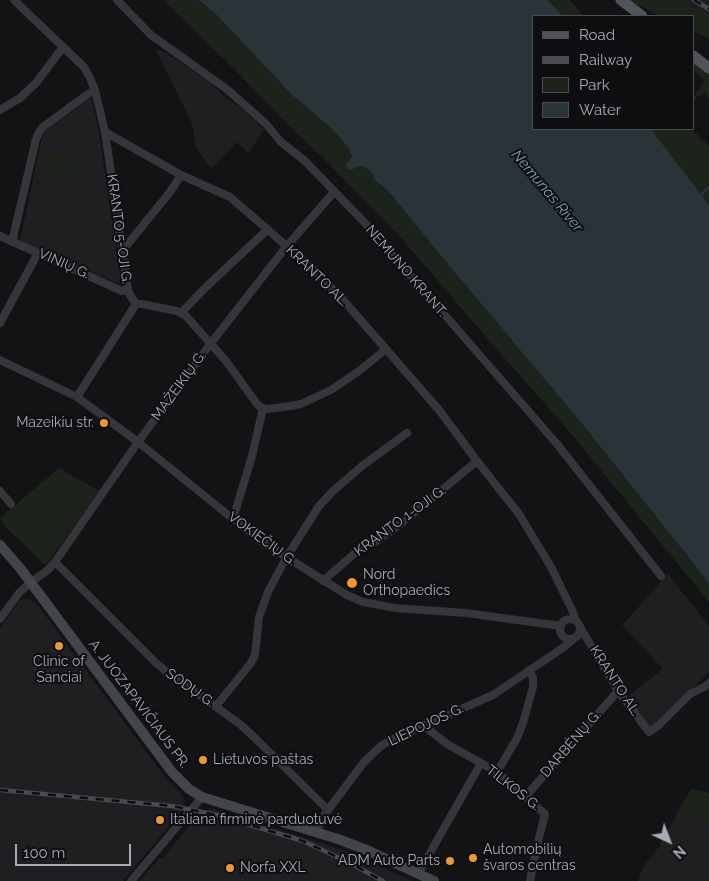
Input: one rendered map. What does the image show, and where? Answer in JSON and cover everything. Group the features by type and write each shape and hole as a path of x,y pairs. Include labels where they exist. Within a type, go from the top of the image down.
{"main road":[{"path":"621,0 641,15"},
{"path":"694,57 709,68"},
{"name":"A. JUOZAPAVIČIAUS PR.","path":"0,545 31,582 172,772 183,784 202,797 317,832 358,847 434,881"}],"street":[{"path":"14,0 84,67 95,90 105,132"},
{"name":"NEMUNO KRANT.","path":"118,0 151,35 234,96 266,124 281,142 305,161 364,222 557,444 661,576"},
{"path":"0,110 20,98 36,82 63,47"},
{"path":"12,242 39,132 43,127 95,90"},
{"name":"KRANTO AL.","path":"105,132 181,175 230,197 324,280 439,410 519,514 551,567 575,620 579,633 576,637"},
{"name":"KRANTO 5-OJI G.","path":"105,132 128,290 136,304"},
{"path":"122,247 127,245 170,192 181,175"},
{"name":"MAŽEIKIŲ G.","path":"0,619 19,593 56,562 138,442 210,343 286,247 334,192"},
{"path":"182,313 206,287 267,230"},
{"name":"VINIŲ G.","path":"0,236 122,291 128,290"},
{"path":"0,324 38,253"},
{"path":"77,397 136,304 177,311 192,321 257,404 263,408 272,409 300,404 331,390 359,372 386,349"},
{"name":"VOKIEČIŲ G.","path":"0,360 77,397 138,442 259,540 340,592 355,599 395,608 466,613 561,626"},
{"path":"233,519 252,456 263,408"},
{"path":"216,706 252,663 255,655 259,617 268,592 286,558 320,506 328,495 362,466 407,432"},
{"name":"KRANTO 1-OJI G.","path":"323,581 362,547 377,541 403,522 477,461"},
{"path":"0,491 11,504"},
{"name":"SODŲ G.","path":"56,562 156,663 178,681 241,725 328,810"},
{"path":"564,647 565,638 561,633 561,626 564,621 575,620"},
{"name":"KRANTO AL.","path":"575,620 618,691 648,732 658,726 690,694 709,683"},
{"name":"KRANTO AL.","path":"565,638 576,637 588,640"},
{"name":"LIEPOJOS G.","path":"317,832 322,818 364,762 373,753 391,740 493,695 576,637"},
{"path":"497,772 517,738 522,723 533,686 533,678 529,670"},
{"name":"DARBĖNŲ G.","path":"525,797 618,691"},
{"name":"TILKOS G.","path":"423,725 447,744 497,772 545,814 530,881"},
{"path":"418,874 481,763"},
{"path":"131,881 202,797"}],"shaded area":[{"path":"683,0 709,0 709,14"},
{"path":"156,50 163,51 211,83 225,97 243,109 264,130 248,153 237,142 211,169 196,147 192,124"},
{"path":"91,98 98,127 122,285 20,241 42,137 45,131"},
{"path":"668,574 709,626 709,672 657,725 650,727 627,697 663,669 622,625"},
{"path":"29,599 40,608 165,777 182,795 185,801 181,812 123,881 0,881 0,628 19,601"},
{"path":"209,808 340,849 413,881 139,881 159,858 163,858 194,820"},
{"path":"678,811 709,825 709,881 638,881 643,867 658,848"}],"green space":[{"path":"163,0 198,0 215,13 292,95 333,130 348,147 352,157 350,169 361,166 369,169 374,179 391,194 579,420 709,583 709,602 568,430 403,240"},
{"path":"548,0 570,0 582,15 562,15"},
{"path":"627,0 683,0 709,14 709,39 694,32 694,15 658,15"},
{"path":"694,64 709,74 709,98 704,93 694,100 694,97 705,81 694,71"},
{"path":"652,130 693,130 709,146 709,205"},
{"path":"75,151 77,170 47,174 44,155"},
{"path":"59,468 99,491 47,564 43,564 9,531 0,518"},
{"path":"691,789 709,794 709,825 678,811"}],"water":[{"name":"Nemunas River","path":"198,0 548,0 562,15 532,15 532,130 652,130 709,205 709,583 579,420 391,194 374,179 373,174 368,169 361,166 352,170 347,169 346,164 352,157 348,147 333,130 292,95 215,13"}],"waterway":[{"path":"699,197 709,187"}],"railway":[{"path":"694,0 709,9"},
{"path":"0,790 172,806 217,815 303,841 383,881"}],"place":[{"name":"Mazeikiu str.","path":"104,423"},
{"name":"Nord Orthopaedics","path":"352,583"},
{"name":"Clinic of Sanciai","path":"59,646"},
{"name":"Lietuvos paštas","path":"203,760"},
{"name":"Italiana firminė parduotuvė","path":"160,820"},
{"name":"Automobilių švaros centras","path":"473,858"},
{"name":"ADM Auto Parts","path":"450,861"},
{"name":"Norfa XXL","path":"230,868"}]}
